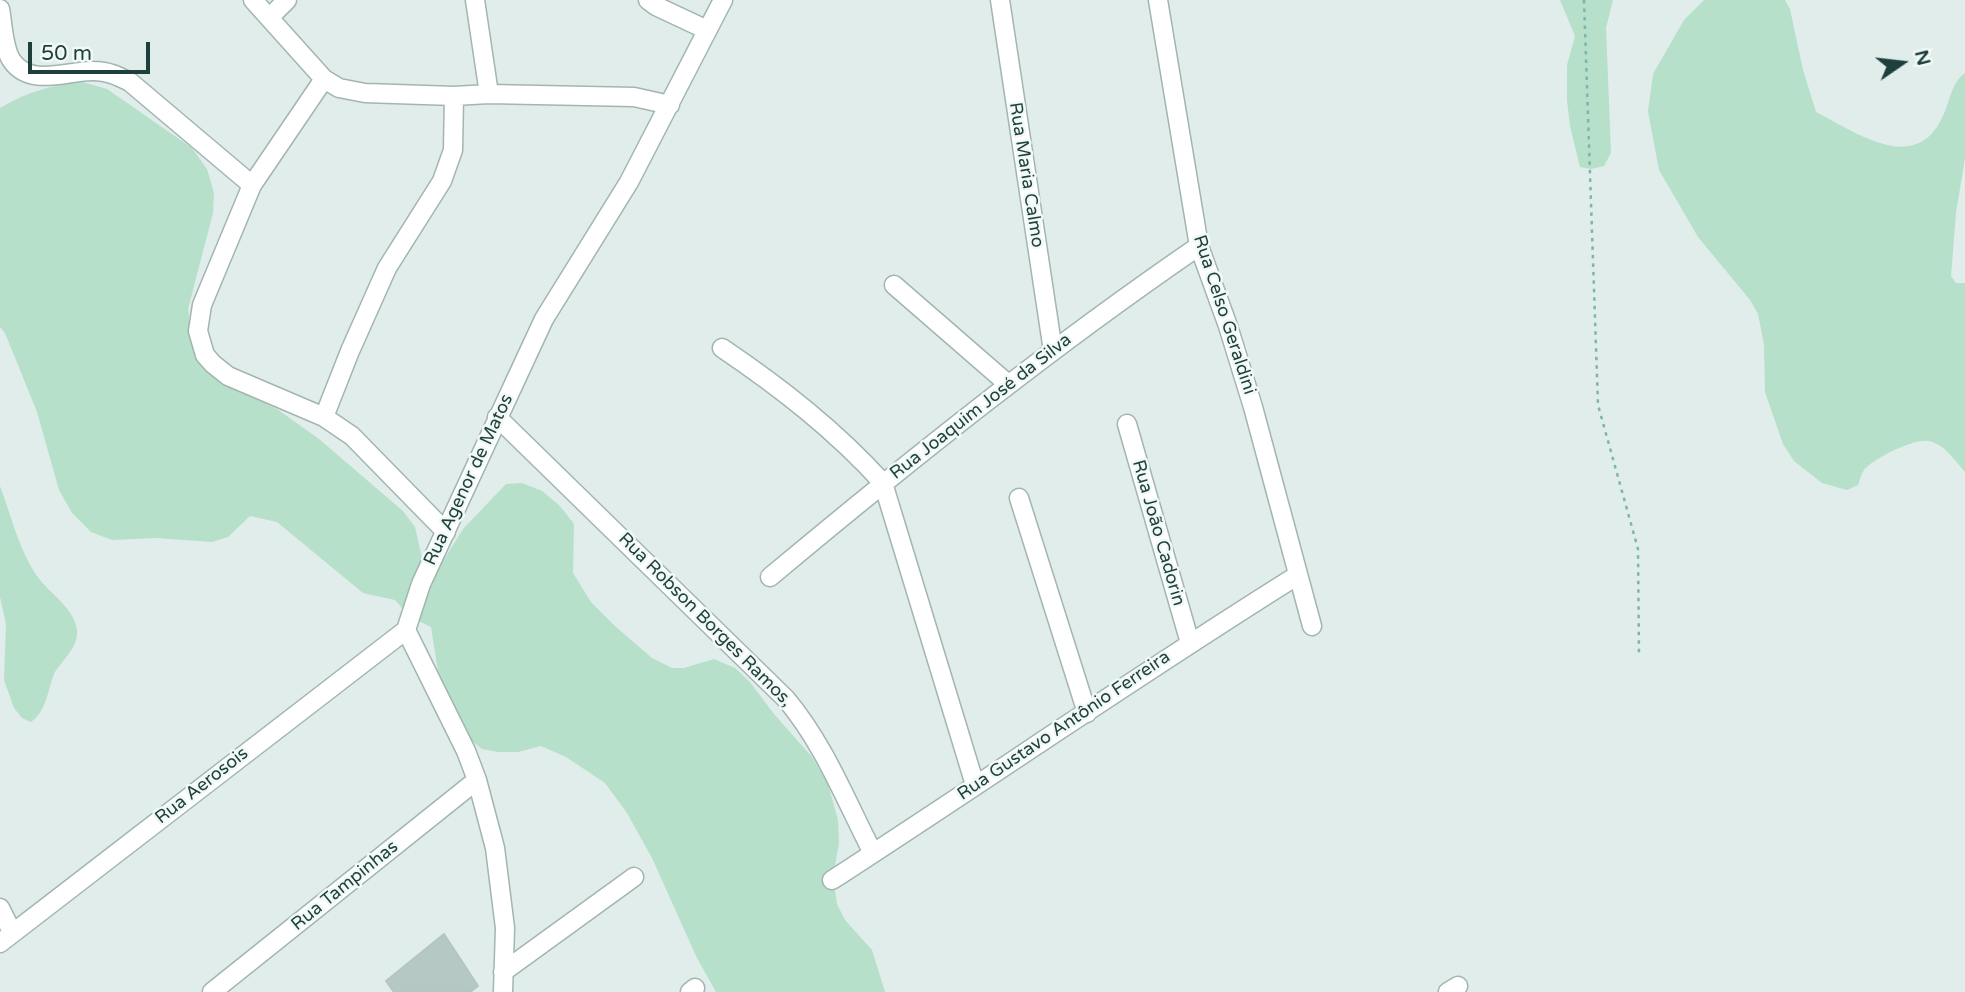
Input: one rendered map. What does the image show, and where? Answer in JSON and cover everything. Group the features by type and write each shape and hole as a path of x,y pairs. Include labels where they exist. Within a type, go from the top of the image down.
{"street":[{"path":"253,0 324,79 339,88 365,93 454,96 489,94 634,97 670,105"},
{"path":"270,18 287,0"},
{"path":"475,0 489,94"},
{"path":"648,0 664,11 706,30"},
{"name":"Rua Agenor de Matos","path":"406,631 421,584 544,319 629,182 723,0"},
{"name":"Rua Maria Calmo","path":"1000,0 1053,351"},
{"name":"Rua Celso Geraldini","path":"1158,0 1199,246 1239,360 1312,626"},
{"path":"0,9 11,60 29,75 50,76 94,71 112,73 130,82 252,186"},
{"path":"324,79 252,186 201,305 198,331 205,355 213,364 228,376 324,417 352,436 446,532"},
{"path":"324,417 387,268 442,181 453,150 454,96"},
{"name":"Rua Joaquim José da Silva","path":"975,785 883,483 1008,384 1199,246"},
{"path":"894,285 1008,384"},
{"path":"722,348 777,385 821,420 883,483 771,577"},
{"name":"Rua Robson Borges Ramos,","path":"498,417 794,709 817,741 873,853"},
{"name":"Rua João Cadorin","path":"1127,424 1190,643"},
{"path":"1019,498 1087,713"},
{"name":"Rua Gustavo Antônio Ferreira","path":"832,880 1190,643 1298,575"},
{"path":"406,631 466,751 477,780 495,848 505,928 503,992"},
{"name":"Rua Aerosois","path":"6,938 406,631"},
{"name":"Rua Tampinhas","path":"212,992 477,780"},
{"path":"503,972 634,877"},
{"path":"1,908 6,938"}],"path":[{"path":"1584,0 1598,405 1638,549 1639,657"}],"green space":[{"path":"1560,0 1613,0 1606,28 1611,153 1604,166 1591,169 1580,167 1570,126 1567,65 1575,36"},
{"path":"1704,0 1785,0 1790,9 1803,70 1816,112 1849,130 1885,144 1902,147 1918,144 1931,134 1943,116 1954,87 1965,73 1965,158 1956,213 1951,276 1956,283 1965,283 1965,472 1939,445 1922,441 1894,450 1876,460 1864,470 1858,485 1847,490 1822,483 1794,461 1783,444 1765,392 1764,344 1758,314 1750,300 1698,237 1659,170 1648,111 1653,74 1684,20"},
{"path":"82,82 107,89 192,148 207,169 214,193 213,213 188,309 195,352 208,369 231,387 277,409 319,439 403,511 415,527 422,558 427,563 435,564 445,558 463,529 506,484 522,483 542,491 560,506 574,524 573,573 591,602 616,627 652,658 672,668 684,668 714,659 735,668 750,682 812,757 828,784 838,820 839,843 833,877 837,904 845,920 872,950 885,992 716,992 697,958 652,858 627,813 605,783 566,757 541,746 518,752 498,752 482,749 473,742 452,717 442,697 431,627 410,617 395,600 363,593 277,522 250,516 228,537 212,542 156,538 112,540 91,532 72,513 59,490 37,412 5,333 0,327 0,108 40,90"},
{"path":"0,486 20,544 31,566 76,624 77,638 72,649 54,674 43,706 31,722 22,718 14,708 4,680 6,624 0,597"}],"building":[{"path":"444,934 478,986 470,992 394,992 386,981"}]}
